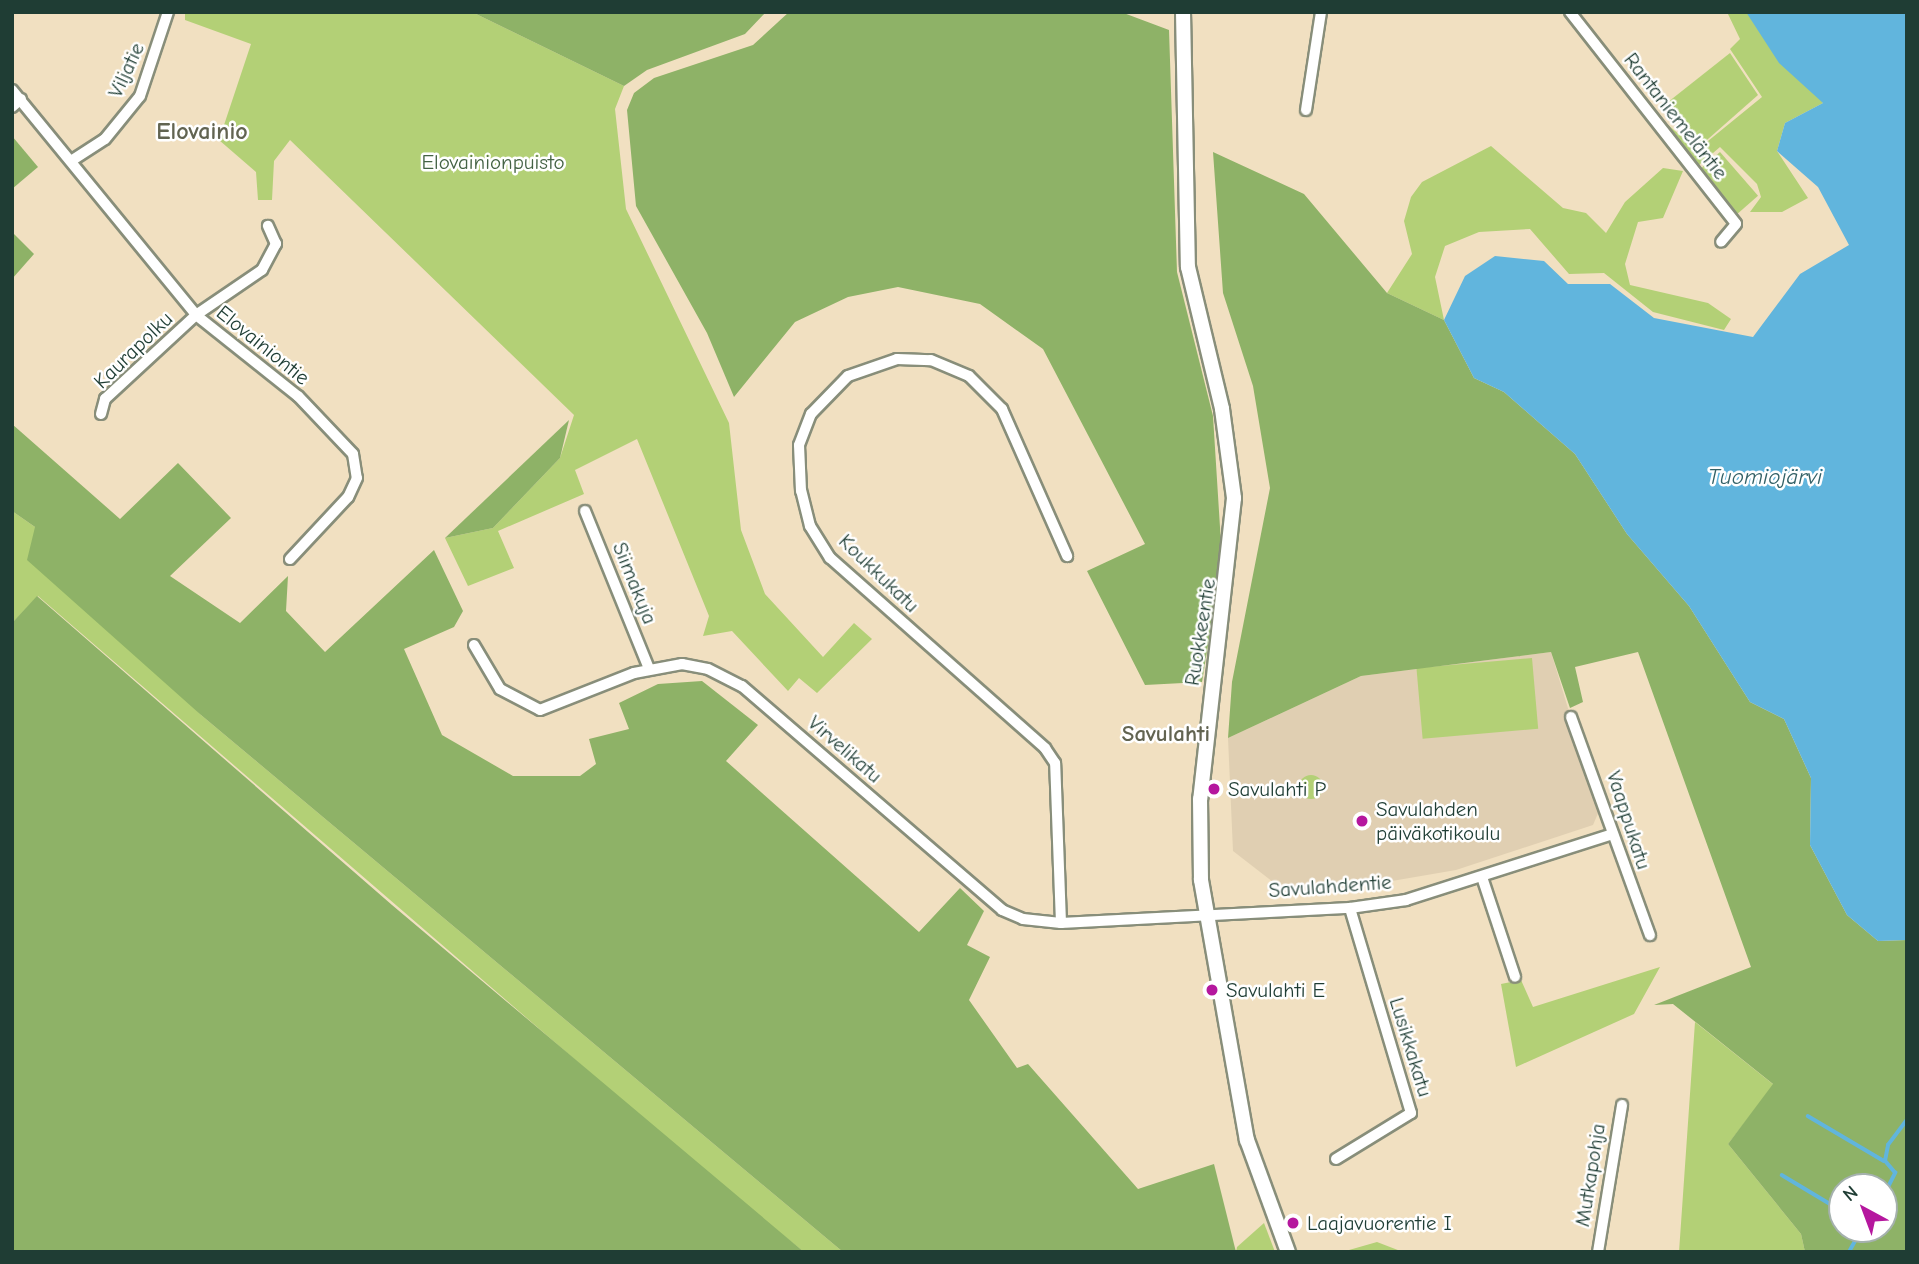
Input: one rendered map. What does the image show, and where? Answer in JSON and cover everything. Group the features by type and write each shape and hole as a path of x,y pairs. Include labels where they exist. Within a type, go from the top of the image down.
{"street":[{"name":"Viljatie","path":"71,161 105,139 140,96 168,12"},
{"name":"Ruokkeentie","path":"1184,12 1188,267 1224,420 1234,498 1231,572 1200,799 1208,914 1247,1140 1288,1252"},
{"path":"1306,110 1321,12"},
{"name":"Rantaniemeläntie","path":"1570,12 1736,224 1721,242"},
{"name":"Elovainiontie","path":"12,90 196,315 298,396 353,454 357,478 348,497 290,559"},
{"path":"12,107 22,99"},
{"name":"Kaurapolku","path":"101,414 105,399 196,315 262,270 276,244 268,226"},
{"name":"Koukkukatu","path":"1061,923 1055,763 1045,748 830,558 810,526 801,491 799,444 811,414 848,376 897,359 931,360 969,376 1002,409 1067,556"},
{"name":"Siimakuja","path":"585,511 649,669"},
{"name":"Virvelikatu","path":"474,645 500,689 519,705 540,710 649,669 708,668 742,686 1002,910 1061,923 1208,914"},
{"name":"Vaappukatu","path":"1571,718 1650,935"},
{"name":"Savulahdentie","path":"1208,914 1350,908 1482,877 1613,834"},
{"path":"1482,877 1515,977"},
{"name":"Lusikkakatu","path":"1336,1158 1411,1113 1350,908"},
{"name":"Mutkapohja","path":"1598,1252 1622,1105"}],"shaded area":[{"path":"1551,652 1599,811 1593,825 1456,870 1328,892 1287,893 1233,851 1228,738 1361,676"}],"green space":[{"name":"Elovainionpuisto","path":"185,12 472,12 624,86 615,109 626,209 729,423 741,530 765,594 823,657 854,623 872,639 817,693 799,678 788,691 732,631 703,636 709,616 637,439 575,470 584,494 498,531 514,568 468,586 445,538 493,528 560,458 574,415 290,140 274,161 272,200 258,200 256,172 219,140 251,44 185,20"},
{"path":"472,12 766,12 745,34 647,70 624,86"},
{"path":"789,12 1121,12 1169,30 1177,272 1213,416 1222,559 1202,682 1145,685 1087,571 1145,544 1043,349 980,304 898,287 848,297 795,322 734,397 707,333 636,206 627,110 634,93 654,78 753,45"},
{"path":"1727,12 1769,12 1823,103 1785,123 1777,151 1808,198 1782,212 1750,212 1761,197 1757,184 1720,147 1699,165 1690,160 1659,117 1697,150 1762,97 1730,49 1740,39"},
{"path":"1730,53 1758,95 1699,147 1663,106"},
{"path":"12,136 38,167 12,189"},
{"path":"1491,146 1563,208 1586,213 1606,233 1625,202 1663,168 1683,171 1663,218 1638,222 1625,264 1630,285 1708,303 1731,319 1724,330 1653,312 1604,273 1569,274 1530,229 1479,232 1445,246 1435,277 1444,320 1387,293 1412,254 1404,221 1411,197 1422,182"},
{"path":"1213,152 1304,194 1387,293 1444,320 1474,378 1504,392 1575,454 1627,534 1689,606 1750,702 1784,719 1811,778 1810,845 1847,915 1878,941 1907,940 1907,1252 1805,1252 1801,1234 1728,1144 1773,1084 1673,1004 1654,1005 1751,967 1638,652 1575,667 1583,702 1570,708 1551,652 1361,676 1228,738 1232,682 1270,488 1253,386 1223,293"},
{"path":"1720,152 1758,196 1737,214 1699,170"},
{"path":"12,232 34,254 12,279"},
{"path":"569,420 560,458 493,528 445,538"},
{"path":"12,424 120,519 178,463 231,518 170,576 240,623 288,576 286,611 325,652 434,550 463,611 454,627 404,649 442,735 513,776 580,776 596,764 589,739 629,729 619,703 658,684 702,681 758,725 726,761 919,932 960,888 984,911 967,945 990,957 969,1000 1017,1068 1028,1064 1138,1189 1214,1164 1236,1252 843,1252 201,715 27,560 35,527 12,511"},
{"path":"12,511 35,527 201,715 843,1252 804,1252 712,1178 38,596 12,623"},
{"path":"37,596 392,905 804,1252 12,1252 12,623"},
{"path":"1532,658 1538,729 1423,739 1416,668"},
{"path":"1311,775 1320,778 1323,787 1320,796 1311,799 1302,796 1299,787 1302,778"},
{"path":"1660,967 1634,1014 1516,1067 1501,984 1521,980 1533,1007"},
{"path":"1695,1022 1774,1085 1728,1144 1801,1234 1805,1252 1679,1252"},
{"path":"1264,1223 1275,1252 1236,1252 1237,1247"},
{"path":"1377,1242 1403,1252 1342,1252"}],"water":[{"name":"Tuomiojärvi","path":"1746,12 1907,12 1907,940 1878,941 1847,915 1810,845 1811,778 1784,719 1750,702 1689,606 1627,534 1575,454 1504,392 1474,378 1444,320 1465,276 1495,256 1544,261 1568,284 1610,284 1654,318 1753,337 1800,274 1849,245 1818,187 1777,151 1785,123 1823,103 1779,63"}],"waterway":[{"path":"1808,1116 1884,1161"},
{"path":"1895,1173 1885,1161 1888,1145 1907,1120"},
{"path":"1782,1175 1828,1203"},
{"path":"1849,1252 1854,1243"}],"place":[{"name":"Savulahti P","path":"1214,789"},
{"name":"Savulahden päiväkotikoulu","path":"1362,821"},
{"name":"Savulahti E","path":"1212,990"},
{"name":"Laajavuorentie I","path":"1293,1223"}],"district":[{"name":"Elovainio","path":"202,132"},
{"name":"Savulahti","path":"1166,734"}]}
